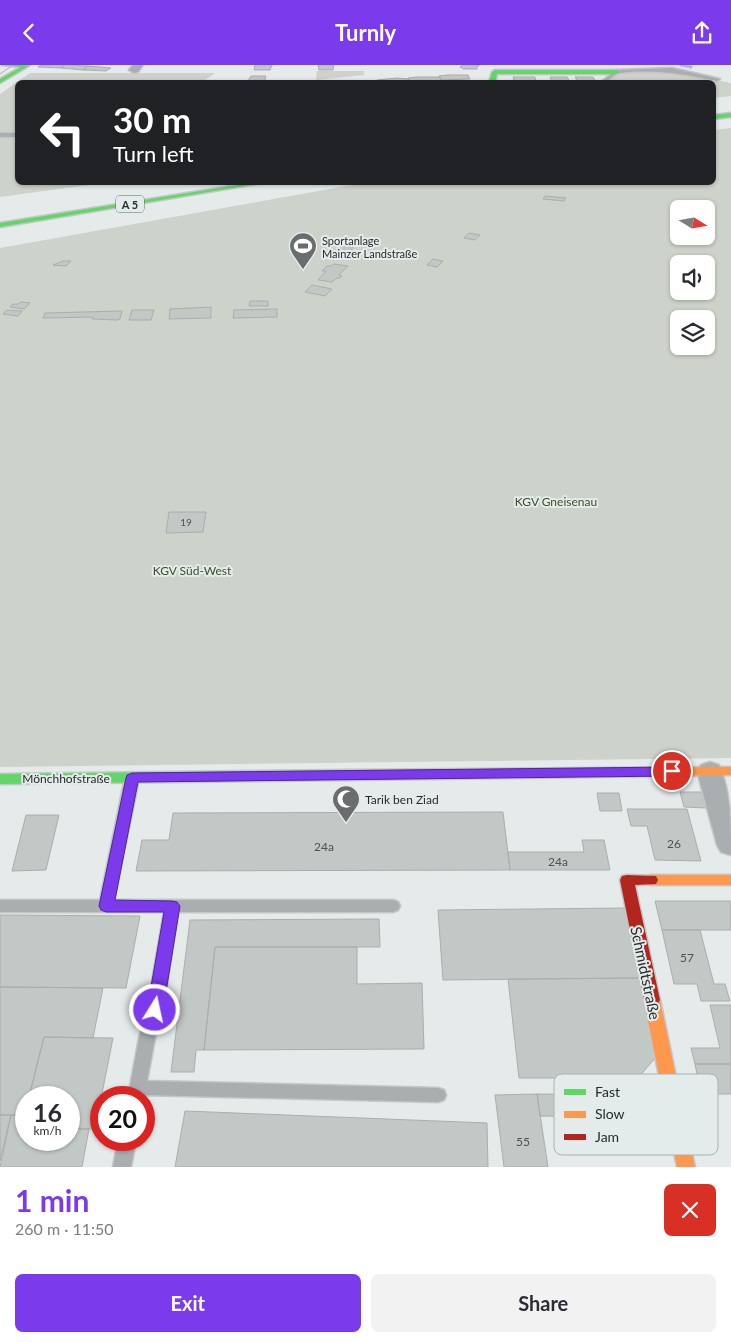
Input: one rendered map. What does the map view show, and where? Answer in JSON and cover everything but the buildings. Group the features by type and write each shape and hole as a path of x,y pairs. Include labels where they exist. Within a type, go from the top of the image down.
{"main road":[{"path":"5,65 26,65"},
{"path":"0,81 26,65"},
{"path":"493,80 495,72 573,68 616,72"},
{"path":"716,109 731,107"},
{"path":"716,117 731,115"},
{"name":"A 5","path":"0,214 182,185"},
{"name":"A 5","path":"0,225 247,185"},
{"name":"Mönchhofstraße","path":"0,779 720,771"},
{"name":"Schmidtstraße","path":"667,1074 627,880 731,880"}],"street":[{"path":"720,771 731,845"}],"lane":[{"path":"606,80 616,72 672,70 717,79"},
{"path":"0,135 15,135"},
{"path":"106,906 132,778"},
{"path":"0,906 394,906"},
{"path":"138,1086 155,1010 172,906"},
{"path":"155,1093 438,1095"},
{"path":"122,1167 125,1151"}],"green space":[{"path":"317,71 364,71 364,75 316,80"},
{"path":"615,71 670,71 716,80 602,80"},
{"path":"30,73 215,73 205,80 20,80"},
{"path":"716,80 731,83 731,96 716,98"},
{"path":"15,84 15,185 88,185 0,197 0,94"},
{"path":"731,128 731,758 0,767 0,248 352,185 716,185 716,130"}],"waterway":[{"path":"681,65 691,67"}],"tram line":[{"path":"0,74 13,65"}],"traffic: fast":[{"path":"5,65 25,65"},
{"path":"0,81 27,65"},
{"path":"493,80 495,72 616,72"},
{"path":"716,117 731,115"},
{"path":"0,225 247,185"},
{"path":"0,779 347,775"}],"traffic: slow":[{"path":"347,775 731,771"},
{"path":"651,880 731,880"},
{"path":"652,1000 667,1074"},
{"path":"684,1155 686,1167"}],"traffic: jam":[{"path":"651,880 627,880 652,1000"}],"place":[{"name":"Sportanlage Mainzer Landstraße","path":"303,270"},
{"name":"Tarik ben Ziad","path":"346,823"}],"route":[{"path":"155,1010 172,906 106,906 132,778 672,771"}],"park label":[{"name":"KGV Gneisenau","path":"556,501"},
{"name":"KGV Süd-West","path":"192,570"}]}
